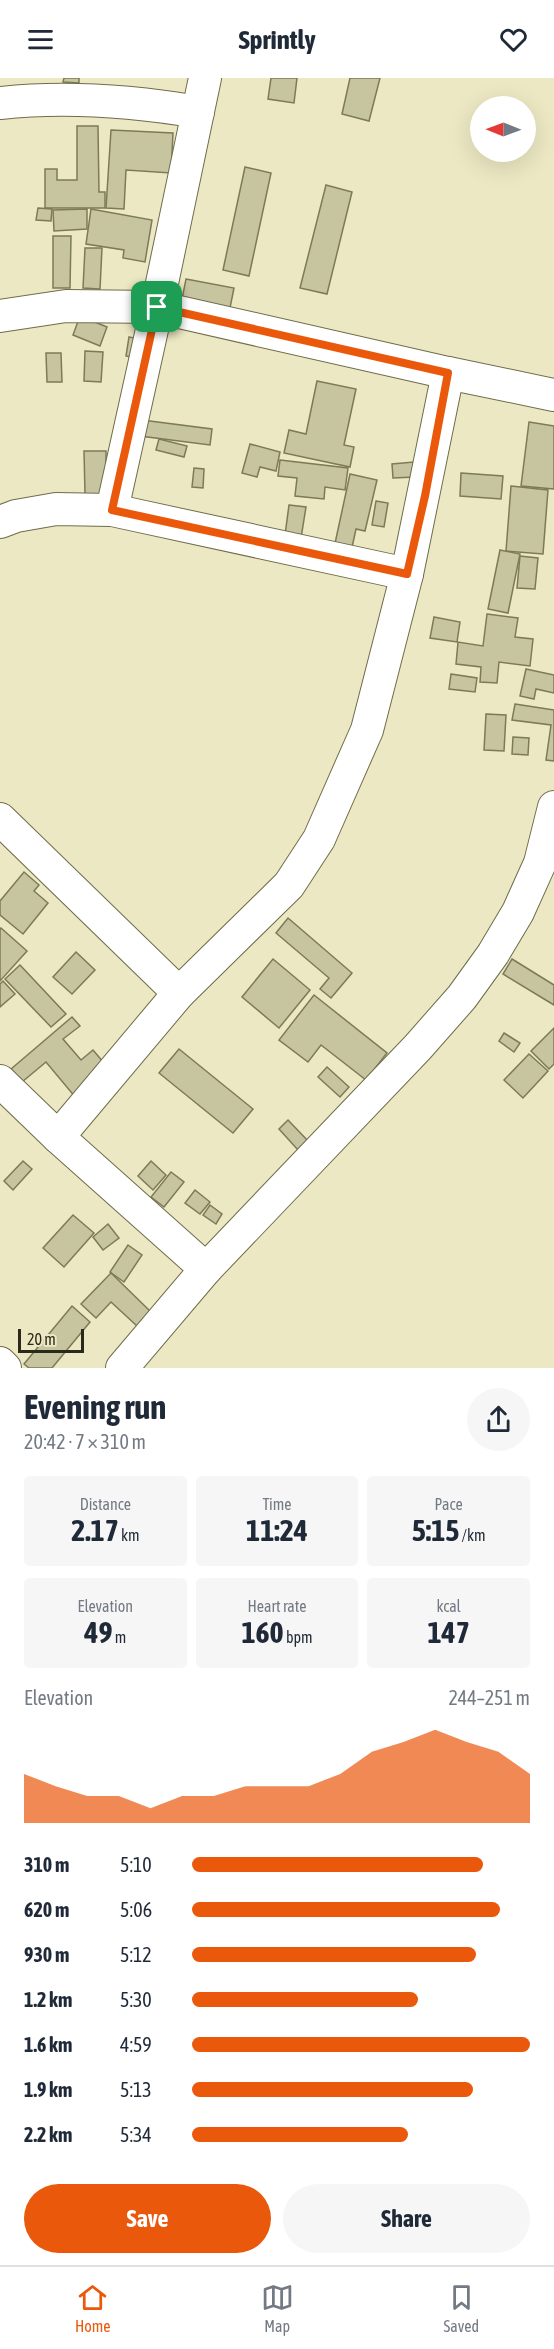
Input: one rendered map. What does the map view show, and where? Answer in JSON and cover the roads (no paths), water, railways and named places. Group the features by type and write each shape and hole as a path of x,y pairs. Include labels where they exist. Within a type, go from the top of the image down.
{"street":[{"path":"112,510 205,78"},
{"path":"0,103 33,99 151,104 198,112"},
{"path":"0,316 66,306 157,307 554,395"},
{"path":"58,1137 179,993 289,885 319,839 367,730 425,496 448,373"},
{"path":"0,522 16,516 56,510 112,510 407,574"},
{"path":"122,1368 206,1269 418,1047 462,997 493,954 518,912 540,863 554,807"},
{"path":"0,819 179,993"},
{"path":"0,1081 58,1137 206,1269"},
{"path":"0,1363 5,1368"}]}
